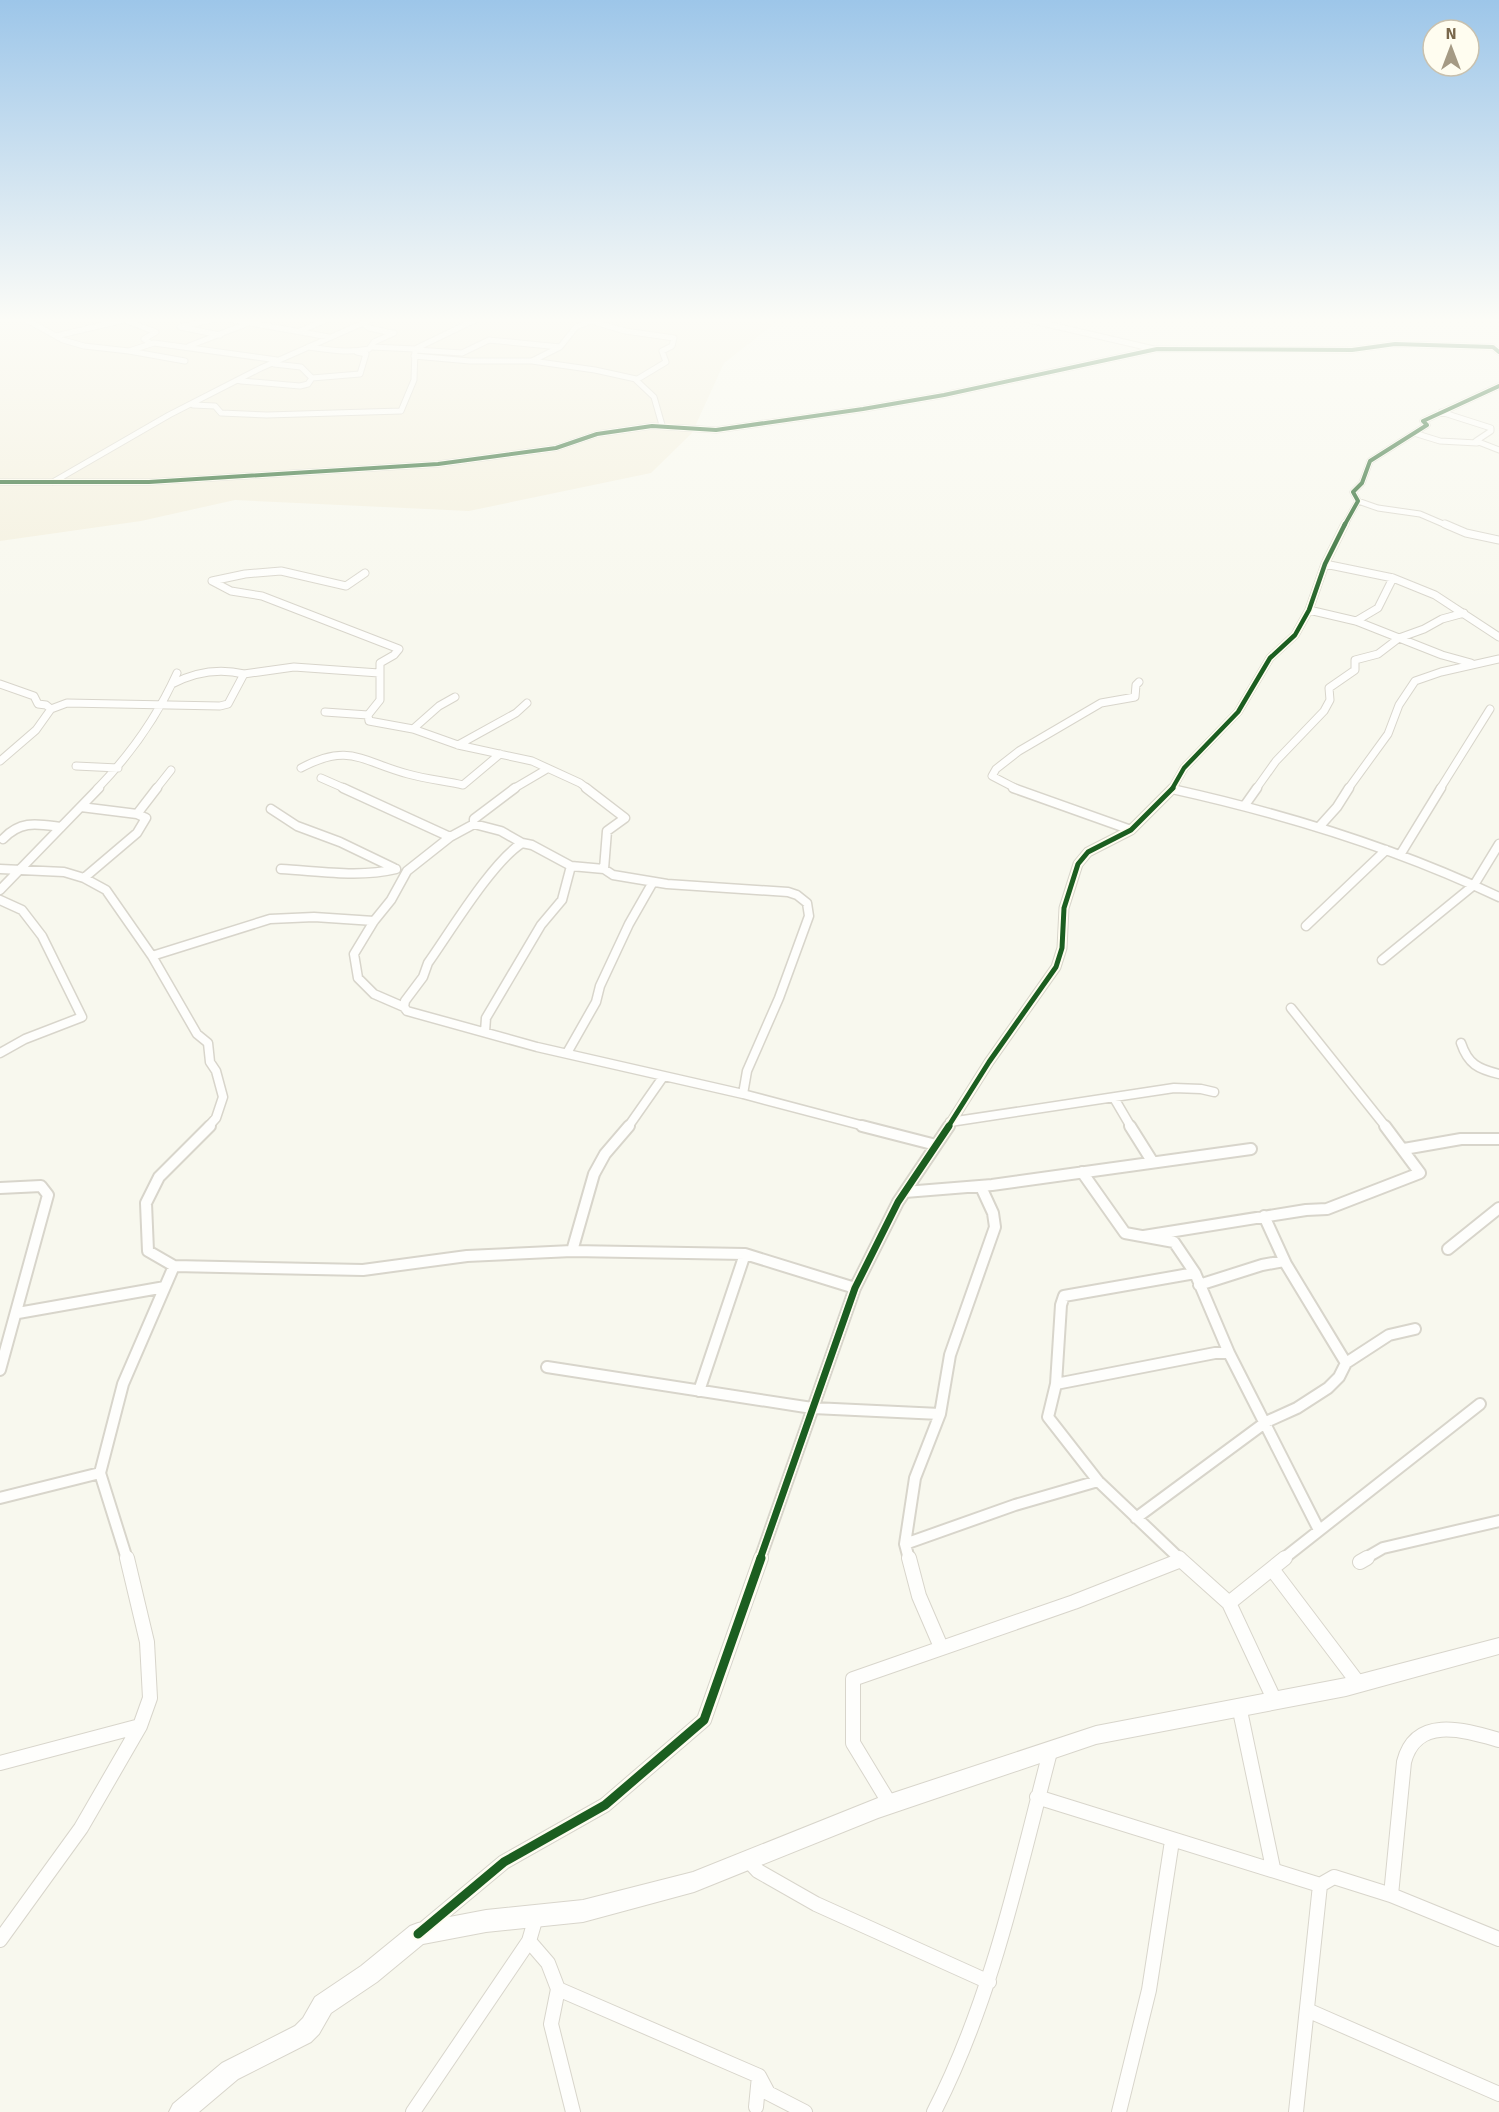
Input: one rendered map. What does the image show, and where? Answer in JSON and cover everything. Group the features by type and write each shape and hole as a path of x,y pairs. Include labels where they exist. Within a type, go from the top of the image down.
{"street":[{"path":"51,483 168,418"},
{"path":"660,418 662,426"},
{"path":"0,482 207,480 438,464 556,448 597,434 662,426 716,430 807,418"},
{"path":"1430,418 1423,421 1427,425 1370,461 1362,483 1353,492 1358,501 1385,509 1420,514 1466,533 1499,540"},
{"path":"1458,418 1491,428 1491,431 1476,440 1477,443"},
{"path":"1414,433 1440,441 1477,443 1499,450"},
{"path":"180,2112 230,2071 303,2034 323,2005 369,1974 504,1862 605,1805 704,1720 855,1288 905,1192 989,1062 1056,967 1062,948 1064,908 1078,864 1088,852 1131,830 1172,789 1184,768 1238,711 1270,658 1295,635 1309,610 1325,564 1358,501"},
{"path":"1325,564 1393,578 1435,595 1499,637"},
{"path":"365,573 346,586 281,571 212,581 231,591 262,596 399,649 394,655 380,663 380,700 368,715 369,721 413,729 458,745 524,759 580,783 625,818 607,831 604,869"},
{"path":"1356,621 1378,608 1393,578"},
{"path":"1309,610 1356,621 1472,664"},
{"path":"1245,804 1276,761 1324,711 1329,700 1329,688 1355,670 1354,660 1378,654 1398,638 1424,629 1442,619 1464,613"},
{"path":"1319,827 1337,807 1388,734 1399,705 1415,681 1472,664 1499,659"},
{"path":"172,684 194,673 243,674 256,670 297,666 379,673"},
{"path":"0,890 22,870 118,768 160,704 177,673"},
{"path":"0,761 36,730 51,709 67,703 220,706 228,704 243,674"},
{"path":"1131,830 1008,786 992,776 1000,764 1012,754 1082,716 1096,705 1135,697 1136,685 1139,682"},
{"path":"0,684 34,696 38,704 46,705 51,709"},
{"path":"413,729 439,706 455,697"},
{"path":"458,745 516,713 527,704"},
{"path":"1400,855 1490,709"},
{"path":"325,712 368,715"},
{"path":"301,768 320,758 356,755 407,774 463,785 500,754"},
{"path":"76,765 118,768"},
{"path":"474,824 474,819 510,791 547,769"},
{"path":"137,814 171,770"},
{"path":"321,778 450,837"},
{"path":"1172,789 1245,804 1319,827 1456,875 1499,897"},
{"path":"81,807 137,814 146,818 137,832 84,878"},
{"path":"271,809 297,826 340,842 394,868 407,871"},
{"path":"3,839 17,825 36,824 61,828"},
{"path":"743,1094 747,1071 779,998 809,916 807,903 797,895 788,892 653,882 613,874 604,869 571,866 501,831 474,824 450,837 407,871 391,900 374,921 354,954 358,978 374,994 404,1007 407,1011 663,1077 743,1094 936,1145"},
{"path":"404,1007 405,1001 423,977 428,963 480,889 514,848 522,843"},
{"path":"1382,960 1474,885 1499,843"},
{"path":"1306,926 1386,850"},
{"path":"485,1032 486,1018 542,925 562,900 571,866"},
{"path":"281,869 368,873 394,868"},
{"path":"0,869 64,872 84,878 106,890 152,956 197,1034 208,1043 210,1062 216,1071 222,1097 216,1118 159,1177 146,1203 148,1251 174,1266 363,1270 467,1256 572,1251 745,1254 855,1288"},
{"path":"567,1053 593,1009 600,986 629,924 653,882"},
{"path":"0,900 22,910 42,936 82,1017 25,1040 0,1053"},
{"path":"152,956 270,919 314,917 374,921"},
{"path":"1082,1172 1125,1233 1132,1237 1264,1216 1327,1209 1420,1173 1404,1149 1292,1008"},
{"path":"1461,1043 1465,1058 1473,1066 1499,1074"},
{"path":"572,1251 588,1192 598,1168 663,1077"},
{"path":"950,1122 1189,1088 1202,1088 1214,1092"},
{"path":"1114,1098 1123,1119 1143,1143 1152,1161"},
{"path":"1404,1149 1461,1139 1499,1139"},
{"path":"905,1192 981,1187 1152,1161 1251,1149"},
{"path":"0,1188 41,1186 48,1195 30,1256 18,1312 0,1370"},
{"path":"941,1647 919,1596 905,1544 915,1478 940,1414 950,1355 995,1227 993,1213 981,1187"},
{"path":"1448,1249 1499,1208"},
{"path":"1264,1216 1280,1245 1284,1261 1346,1363"},
{"path":"1144,1236 1174,1242 1195,1273 1229,1353 1319,1530"},
{"path":"699,1391 745,1254"},
{"path":"1199,1285 1262,1265 1284,1261"},
{"path":"0,1940 81,1828 140,1726 150,1698 147,1642 123,1541 100,1473 123,1384 174,1266"},
{"path":"1195,1273 1064,1296 1061,1305 1056,1384 1048,1418 1098,1480 1229,1603 1274,1699"},
{"path":"18,1312 165,1287"},
{"path":"1136,1518 1266,1422 1297,1408 1328,1388 1339,1377 1346,1363 1389,1335 1415,1329"},
{"path":"1056,1384 1215,1353 1229,1353"},
{"path":"547,1367 813,1408 940,1414"},
{"path":"1229,1603 1453,1423 1480,1404"},
{"path":"0,1498 100,1473"},
{"path":"905,1544 1015,1505 1098,1480"},
{"path":"1360,1562 1383,1548 1499,1521"},
{"path":"890,1804 853,1743 853,1679 1074,1602 1181,1560"},
{"path":"1272,1569 1359,1684"},
{"path":"418,1934 468,1924 583,1911 694,1882 890,1804 1095,1735 1359,1684 1499,1646"},
{"path":"1239,1706 1273,1868"},
{"path":"0,1763 140,1726"},
{"path":"1392,1895 1404,1762 1408,1748 1420,1736 1451,1730 1499,1740"},
{"path":"934,2112 958,2065 989,1982 1050,1752"},
{"path":"1037,1797 1172,1840 1273,1868 1320,1885 1334,1877 1392,1895 1499,1939"},
{"path":"1119,2112 1149,1990 1172,1840"},
{"path":"747,1859 758,1871 816,1904 989,1982"},
{"path":"1296,2112 1320,1885"},
{"path":"412,2112 530,1941 536,1917"},
{"path":"530,1941 547,1957 556,1976 558,1989 551,2024 573,2112"},
{"path":"558,1989 759,2076 768,2093 805,2112"},
{"path":"1307,2010 1499,2094"},
{"path":"755,2109 759,2076"},
{"path":"755,2109 768,2093"}],"shaded area":[{"path":"0,418 699,418 692,433 651,473 469,511 235,500 141,521 0,541"}],"cycle path":[{"path":"0,482 149,482 438,464 556,448 597,434 652,426 716,430 803,418"},
{"path":"418,1934 504,1862 605,1805 704,1720 855,1288 898,1202 989,1062 1056,967 1062,948 1064,908 1078,864 1088,852 1131,830 1172,789 1184,768 1238,712 1270,658 1295,635 1309,610 1325,564 1358,501 1353,492 1362,483 1370,461 1427,425 1423,421 1430,418"}]}
